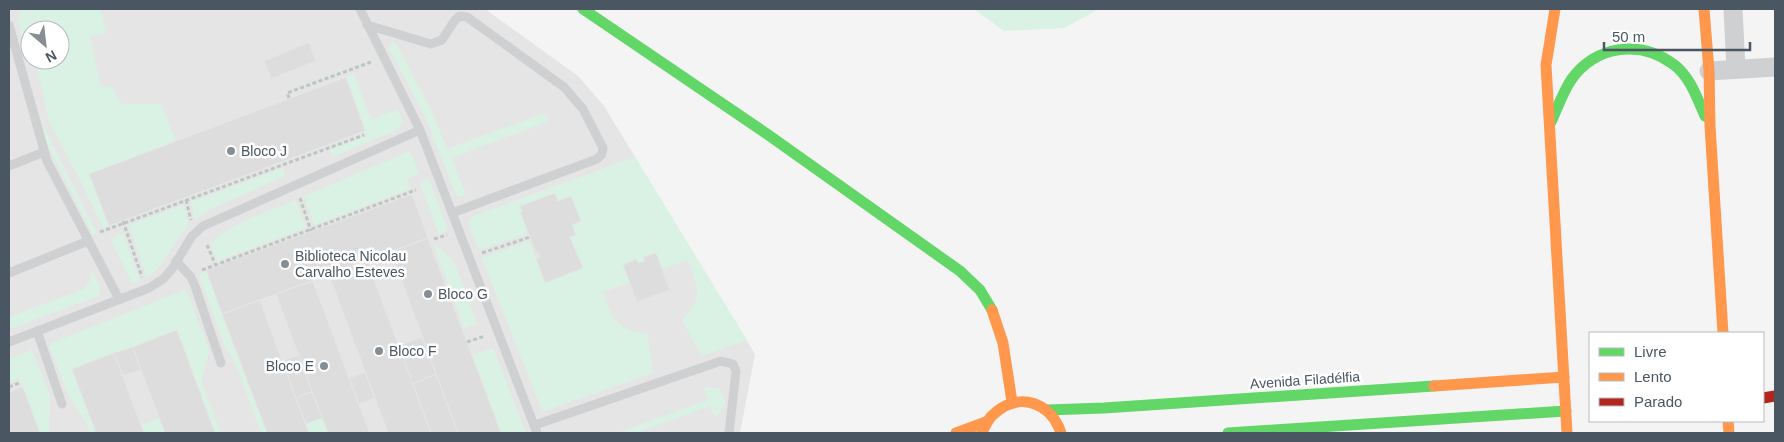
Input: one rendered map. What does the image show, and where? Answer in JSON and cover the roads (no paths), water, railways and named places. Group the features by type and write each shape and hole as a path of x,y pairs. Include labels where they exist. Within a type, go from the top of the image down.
{"main road":[{"path":"583,9 767,134 960,271 981,291 994,314 1008,368 1012,402"},
{"path":"1546,65 1550,30 1555,9"},
{"path":"1704,9 1723,332"},
{"path":"1541,24 1550,123 1567,433"},
{"path":"1550,123 1571,80 1594,57 1621,48 1650,52 1674,64 1692,85 1710,126"},
{"name":"Avenida Filadélfia","path":"1047,410 1104,408 1564,377"},
{"path":"956,433 984,428 993,413 1012,402 1024,401 1036,403 1047,410 1055,418 1061,433"},
{"path":"1228,433 1311,430 1566,411"}],"street":[{"path":"1732,9 1736,69"},
{"path":"1709,71 1775,67"}],"lane":[{"path":"360,9 420,130 536,429 721,361 733,364 736,371 728,433"},
{"path":"367,25 431,44 442,40 455,20 460,16 467,17 564,88 584,109 603,148 602,154 597,159 452,213"},
{"path":"9,25 44,152 53,176 119,299"},
{"path":"9,342 146,289 163,279 192,236 210,223 420,130"},
{"path":"9,166 44,152"},
{"path":"9,273 88,241"},
{"path":"176,262 191,277 196,286 221,362"},
{"path":"37,331 62,404"}],"place":[{"name":"Bloco J","path":"231,151"},
{"name":"Biblioteca Nicolau Carvalho Esteves","path":"285,264"},
{"name":"Bloco G","path":"428,294"},
{"name":"Bloco F","path":"379,351"},
{"name":"Bloco E","path":"324,366"}]}
